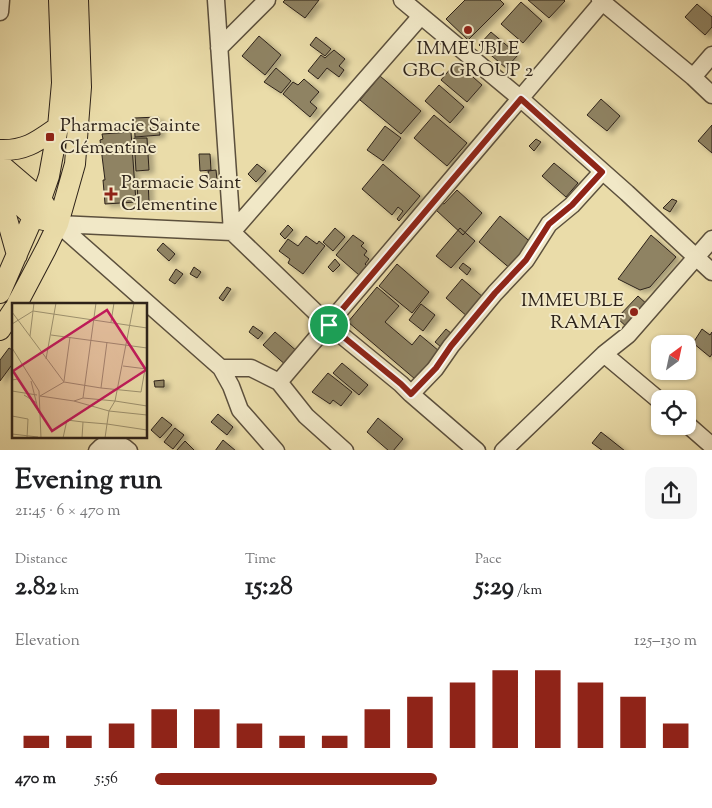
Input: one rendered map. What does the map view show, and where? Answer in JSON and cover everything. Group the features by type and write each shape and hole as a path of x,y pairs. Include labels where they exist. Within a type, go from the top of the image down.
{"main road":[{"path":"0,293 49,176 58,127 62,83 59,0"},
{"path":"18,303 58,224 75,164 80,87 78,0"},
{"path":"0,150 23,149 58,127"},
{"path":"0,164 37,208"},
{"path":"0,186 37,208 58,224"},
{"path":"0,203 8,219 16,255"},
{"path":"0,330 12,312"}],"street":[{"path":"0,12 1,0"},
{"path":"216,0 232,232"},
{"path":"220,48 267,0"},
{"path":"402,0 521,99 712,272"},
{"path":"279,382 521,99 602,1 712,95"},
{"path":"232,232 421,16"},
{"path":"692,77 712,54"},
{"path":"411,394 436,368 451,346 495,293 526,260 549,224 572,205 602,172"},
{"path":"58,224 232,232 329,325 477,450"},
{"path":"58,224 147,303"},
{"path":"503,450 604,354 628,335 712,239"},
{"path":"148,304 221,368 231,386 240,410 276,450"},
{"path":"604,354 651,394"},
{"path":"221,368 251,368 279,382 306,416 345,450"},
{"path":"696,433 708,446"},
{"path":"98,450 101,446 117,442 129,450"}],"building":[{"path":"285,0 319,0 305,18 283,2"},
{"name":"IMMEUBLE GBC GROUP 2","path":"465,0 500,0 504,4 468,40 446,19"},
{"path":"528,0 564,0 565,1 549,18"},
{"path":"521,2 542,21 523,43 501,24"},
{"path":"697,4 712,17 712,27 705,35 685,17"},
{"path":"491,32 518,55 506,68 479,45"},
{"path":"259,36 281,55 265,75 242,56"},
{"path":"316,37 331,49 325,56 310,45"},
{"path":"334,50 345,59 339,66 344,70 339,77 327,68 318,79 308,71 321,55 325,58"},
{"path":"456,62 482,85 467,102 441,80"},
{"path":"276,68 291,81 281,93 264,82"},
{"path":"380,76 421,111 401,134 360,100"},
{"path":"304,79 319,92 310,102 317,108 310,117 283,94 293,82 298,85"},
{"path":"439,85 464,107 450,123 425,101"},
{"path":"601,99 620,116 607,131 587,115"},
{"path":"434,115 467,143 447,166 414,138"},
{"path":"159,117 160,135 135,137 134,118"},
{"path":"712,125 712,153 698,141"},
{"path":"385,126 401,138 383,161 367,150"},
{"path":"131,132 136,202 105,204 103,180 105,180 100,140 103,139 102,134"},
{"path":"134,138 147,138 149,170 136,171"},
{"path":"536,139 541,142 534,151 529,146"},
{"path":"199,154 210,154 211,170 200,171"},
{"path":"554,163 578,183 566,197 542,176"},
{"path":"257,164 266,171 256,182 248,174"},
{"path":"383,164 420,196 399,221 397,219 403,211 398,207 392,215 362,189"},
{"path":"216,170 217,180 210,181 208,171"},
{"path":"137,181 148,181 149,202 138,203"},
{"path":"457,190 482,213 463,235 436,210"},
{"path":"672,199 677,201 670,212 663,208"},
{"path":"500,216 534,245 512,270 479,242"},
{"path":"288,225 293,230 285,239 280,234"},
{"path":"335,228 345,237 333,251 323,242"},
{"path":"460,228 475,241 451,268 436,256"},
{"path":"353,235 364,243 361,246 367,251 364,255 369,259 365,264 367,266 359,275 336,255"},
{"path":"651,235 676,257 650,287 640,290 618,279"},
{"path":"306,236 317,244 319,241 325,246 303,274 288,263 290,259 279,251 288,239 298,246"},
{"path":"163,243 175,254 169,261 157,250"},
{"path":"335,259 340,265 333,272 328,267"},
{"path":"463,263 471,269 467,275 459,268"},
{"path":"397,264 429,292 412,313 379,286"},
{"path":"194,267 201,272 197,278 190,274"},
{"path":"176,269 183,274 175,284 169,280"},
{"path":"462,279 484,298 468,317 446,298"},
{"path":"227,287 231,289 223,301 219,298"},
{"path":"377,287 399,306 385,322 412,345 420,335 439,351 415,379 348,322"},
{"name":"IMMEUBLE RAMAT","path":"638,296 649,306 629,329 617,318"},
{"path":"421,304 435,315 423,331 409,320"},
{"path":"253,326 263,333 258,339 249,332"},
{"path":"446,329 452,334 441,347 435,342"},
{"path":"702,329 710,335 712,332 712,354 710,357 696,345 696,338"},
{"path":"275,332 299,353 287,366 263,345"},
{"path":"9,348 12,350 12,365 0,381 0,360"},
{"path":"342,363 368,385 359,395 333,373"},
{"path":"328,373 352,392 341,406 333,400 330,404 312,392"},
{"path":"164,380 164,387 155,387 154,381"},
{"path":"218,414 233,427 227,435 211,422"},
{"path":"162,417 172,425 160,438 151,430"},
{"path":"378,418 403,439 394,450 388,450 367,432"},
{"path":"175,428 184,435 173,449 164,442"},
{"path":"601,432 624,450 602,450 592,443"},
{"path":"223,440 235,450 216,450"},
{"path":"185,441 194,450 177,450"}],"place":[{"name":"IMMEUBLE GBC GROUP 2","path":"468,30"},
{"name":"Pharmacie Sainte Clémentine","path":"50,137"},
{"name":"Parmacie Saint Clementine","path":"111,194"},
{"name":"IMMEUBLE RAMAT","path":"634,312"}],"route":[{"path":"521,99 602,172 572,205 549,224 526,260 495,293 451,346 436,368 411,394 329,325 521,99"}]}
